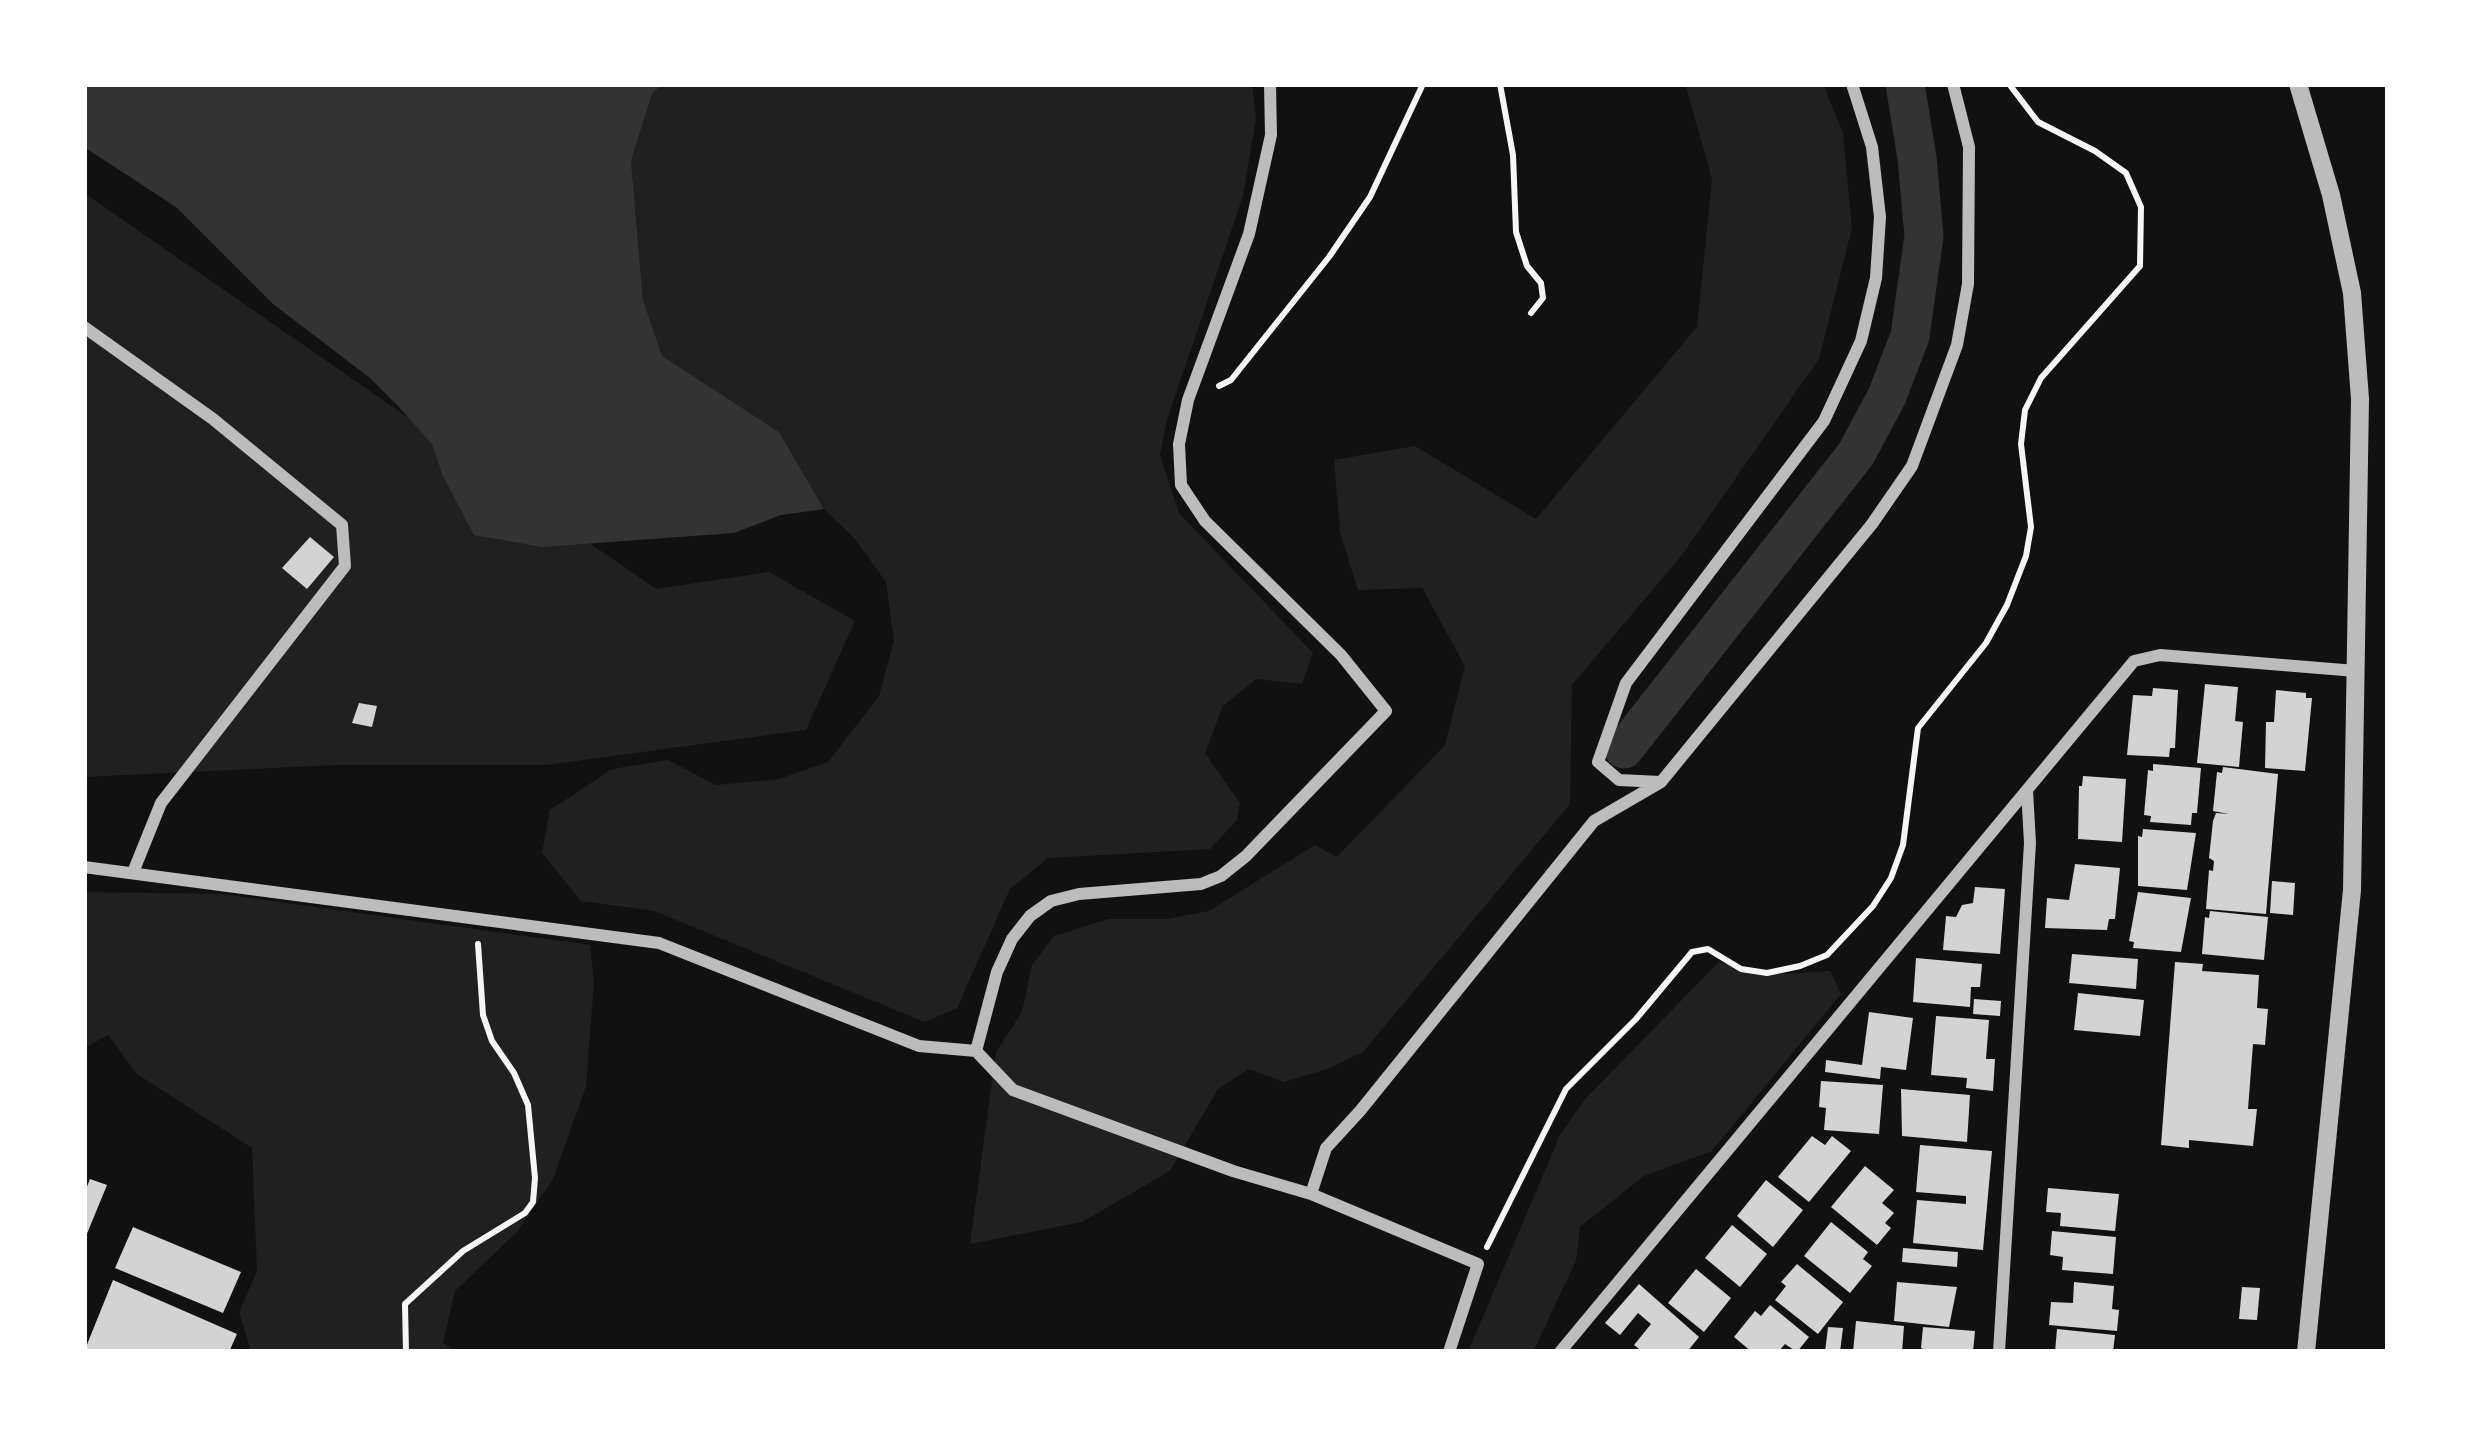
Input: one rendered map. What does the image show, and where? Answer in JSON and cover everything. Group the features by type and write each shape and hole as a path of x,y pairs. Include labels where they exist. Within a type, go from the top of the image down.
{"street":[{"path":"976,1051 997,972 1012,939 1030,916 1051,901 1079,894 1201,884 1221,876 1386,711 1342,656 1205,521 1181,485 1179,445 1188,400 1249,234 1271,135 1270,84"},
{"path":"1661,782 1619,780 1598,762 1626,683 1824,421 1861,341 1876,278 1880,217 1872,147 1852,84"},
{"path":"1311,1194 1326,1148 1594,821 1661,782 1872,524 1912,466 1957,345 1968,284 1969,147 1953,84"},
{"path":"2300,85 2331,194 2352,293 2360,399 2353,890 2306,1352"},
{"path":"84,328 213,419 342,525 345,566 161,803 134,870"},
{"path":"1560,1352 2134,661 2160,655 2356,671"},
{"path":"1999,1352 2030,843 2026,790"},
{"path":"84,867 658,943 919,1046 976,1051 1013,1090 1232,1171 1311,1194 1478,1264 1449,1352"}],"path":[{"path":"1188,400 1231,380 1329,257 1370,197 1423,84"},
{"path":"1500,84 1513,154 1516,232 1527,266 1541,283 1543,298 1531,314"},
{"path":"1478,1264 1566,1089 1636,1019 1692,952 1708,950 1741,969 1767,973 1799,966 1827,955 1873,906 1891,878 1903,845 1918,728 1986,643 2026,556 2031,526 2021,444 2025,410 2041,379 2140,266 2141,207 2126,173 2038,122 2008,84"},
{"path":"406,1352 405,1304 464,1251 525,1214 533,1202 528,1105 483,1015 476,920"}],"shaded area":[{"path":"84,84 662,84 652,94 631,161 643,300 662,356 779,432 824,509 781,515 734,533 542,547 474,535 432,444 370,378 273,304 176,207 84,147"},
{"path":"662,84 1252,84 1256,119 1243,196 1167,420 1160,455 1179,513 1313,653 1302,684 1256,679 1223,706 1205,753 1240,803 1237,820 1210,849 1048,858 1010,889 957,1008 925,1022 654,911 581,901 542,853 550,810 612,769 668,760 716,785 779,779 828,762 879,696 894,641 886,582 855,539 824,509 779,432 662,357 643,301 631,161 652,94"},
{"path":"1685,84 1823,84 1843,133 1852,228 1819,359 1682,555 1572,685 1570,804 1363,1052 1284,1082 1249,1069 1218,1089 1170,1171 1082,1222 970,1244 996,1052 1022,1012 1032,965 1054,936 1108,919 1166,919 1209,911 1315,845 1337,857 1445,745 1465,666 1422,588 1358,590 1340,533 1334,460 1415,446 1536,519 1697,327 1712,179"},
{"path":"84,193 656,589 769,572 855,621 806,730 546,765 335,765 84,777"},
{"path":"84,892 222,894 590,945 594,982 586,1086 553,1179 518,1231 455,1291 443,1343 455,1352 251,1352 239,1312 257,1271 252,1148 137,1074 108,1035 84,1048"},
{"path":"1719,962 1785,974 1830,971 1841,994 1712,1151 1644,1176 1580,1227 1576,1261 1533,1352 1468,1352 1560,1135 1586,1098"}],"building":[{"path":"310,537 334,557 307,589 282,568"},
{"path":"2205,684 2238,687 2235,721 2243,722 2239,767 2197,763"},
{"path":"2153,688 2178,690 2175,748 2170,748 2169,757 2127,755 2133,695 2152,696"},
{"path":"2276,690 2312,698 2305,771 2265,768 2266,722 2274,722"},
{"path":"359,703 377,706 372,727 352,723"},
{"path":"2153,764 2201,768 2197,813 2192,813 2191,825 2150,822 2151,816 2144,815 2148,770 2153,771"},
{"path":"2223,767 2278,774 2266,914 2206,909 2214,861 2209,858 2213,821 2216,813 2229,814 2213,811 2217,772 2222,773"},
{"path":"2083,776 2126,779 2122,842 2078,839"},
{"path":"2143,829 2196,833 2187,890 2138,886 2138,836 2142,837"},
{"path":"2075,864 2120,868 2115,919 2109,919 2107,930 2045,928 2047,898 2069,900"},
{"path":"2272,881 2295,883 2293,915 2270,913"},
{"path":"1975,887 2005,889 2000,954 1943,950 1946,916 1956,917 1962,905 1973,903"},
{"path":"2138,892 2191,898 2181,952 2133,948 2134,942 2129,941"},
{"path":"2210,911 2268,917 2264,960 2202,954 2205,917 2209,918"},
{"path":"2072,954 2138,959 2136,989 2069,983"},
{"path":"1916,958 1982,964 1980,987 1971,987 1970,1007 1913,1002"},
{"path":"2175,962 2203,964 2202,971 2259,975 2257,1008 2268,1009 2265,1045 2253,1044 2248,1109 2257,1109 2253,1146 2189,1140 2189,1148 2161,1145"},
{"path":"2078,993 2144,1000 2140,1036 2074,1030"},
{"path":"1974,999 2001,1001 2000,1016 1973,1014"},
{"path":"1869,1012 1913,1018 1906,1070 1881,1067 1880,1079 1825,1072 1826,1060 1862,1065"},
{"path":"1936,1016 1989,1020 1986,1059 1995,1059 1993,1091 1966,1088 1967,1078 1931,1075"},
{"path":"1821,1081 1883,1085 1879,1134 1824,1130"},
{"path":"1901,1089 1970,1095 1967,1142 1902,1136"},
{"path":"1812,1136 1825,1145 1832,1136 1851,1151 1809,1202 1778,1177"},
{"path":"1920,1145 1992,1151 1983,1250 1913,1243 1917,1200 1966,1204 1966,1196 1916,1192"},
{"path":"1865,1166 1894,1190 1882,1203 1894,1213 1885,1223 1891,1228 1877,1245 1831,1207"},
{"path":"90,1179 107,1185 84,1241 84,1194"},
{"path":"1766,1180 1803,1210 1773,1247 1737,1216"},
{"path":"2048,1188 2119,1194 2115,1231 2060,1226 2061,1213 2046,1212"},
{"path":"1831,1222 1868,1252 1863,1259 1872,1266 1850,1293 1804,1256"},
{"path":"1732,1225 1767,1254 1740,1287 1705,1258"},
{"path":"133,1227 241,1272 223,1313 115,1268"},
{"path":"2052,1231 2116,1237 2113,1274 2062,1270 2063,1257 2050,1255"},
{"path":"1903,1248 1958,1252 1957,1267 1902,1262"},
{"path":"1797,1264 1843,1302 1818,1334 1775,1300 1786,1286 1781,1282"},
{"path":"1696,1269 1731,1298 1704,1332 1668,1303"},
{"path":"113,1280 237,1334 229,1352 84,1352"},
{"path":"1897,1282 1957,1287 1949,1327 1894,1321"},
{"path":"2074,1282 2114,1286 2117,1331 2049,1325 2051,1302 2073,1303"},
{"path":"1639,1284 1699,1337 1687,1352 1643,1352 1634,1345 1651,1324 1638,1313 1620,1335 1605,1323"},
{"path":"2242,1287 2260,1288 2257,1320 2239,1319"},
{"path":"1770,1305 1809,1337 1797,1352 1785,1344 1778,1352 1752,1352 1734,1337 1755,1311 1761,1316"},
{"path":"1856,1321 1904,1326 1902,1352 1853,1352"},
{"path":"1828,1327 1843,1328 1840,1352 1825,1352"},
{"path":"1923,1327 1975,1331 1973,1352 1921,1348"},
{"path":"2057,1329 2115,1335 2113,1352 2055,1352"}],"waterway":[{"path":"1624,749 1856,454 1887,396 1910,336 1924,236 1905,84"}]}
